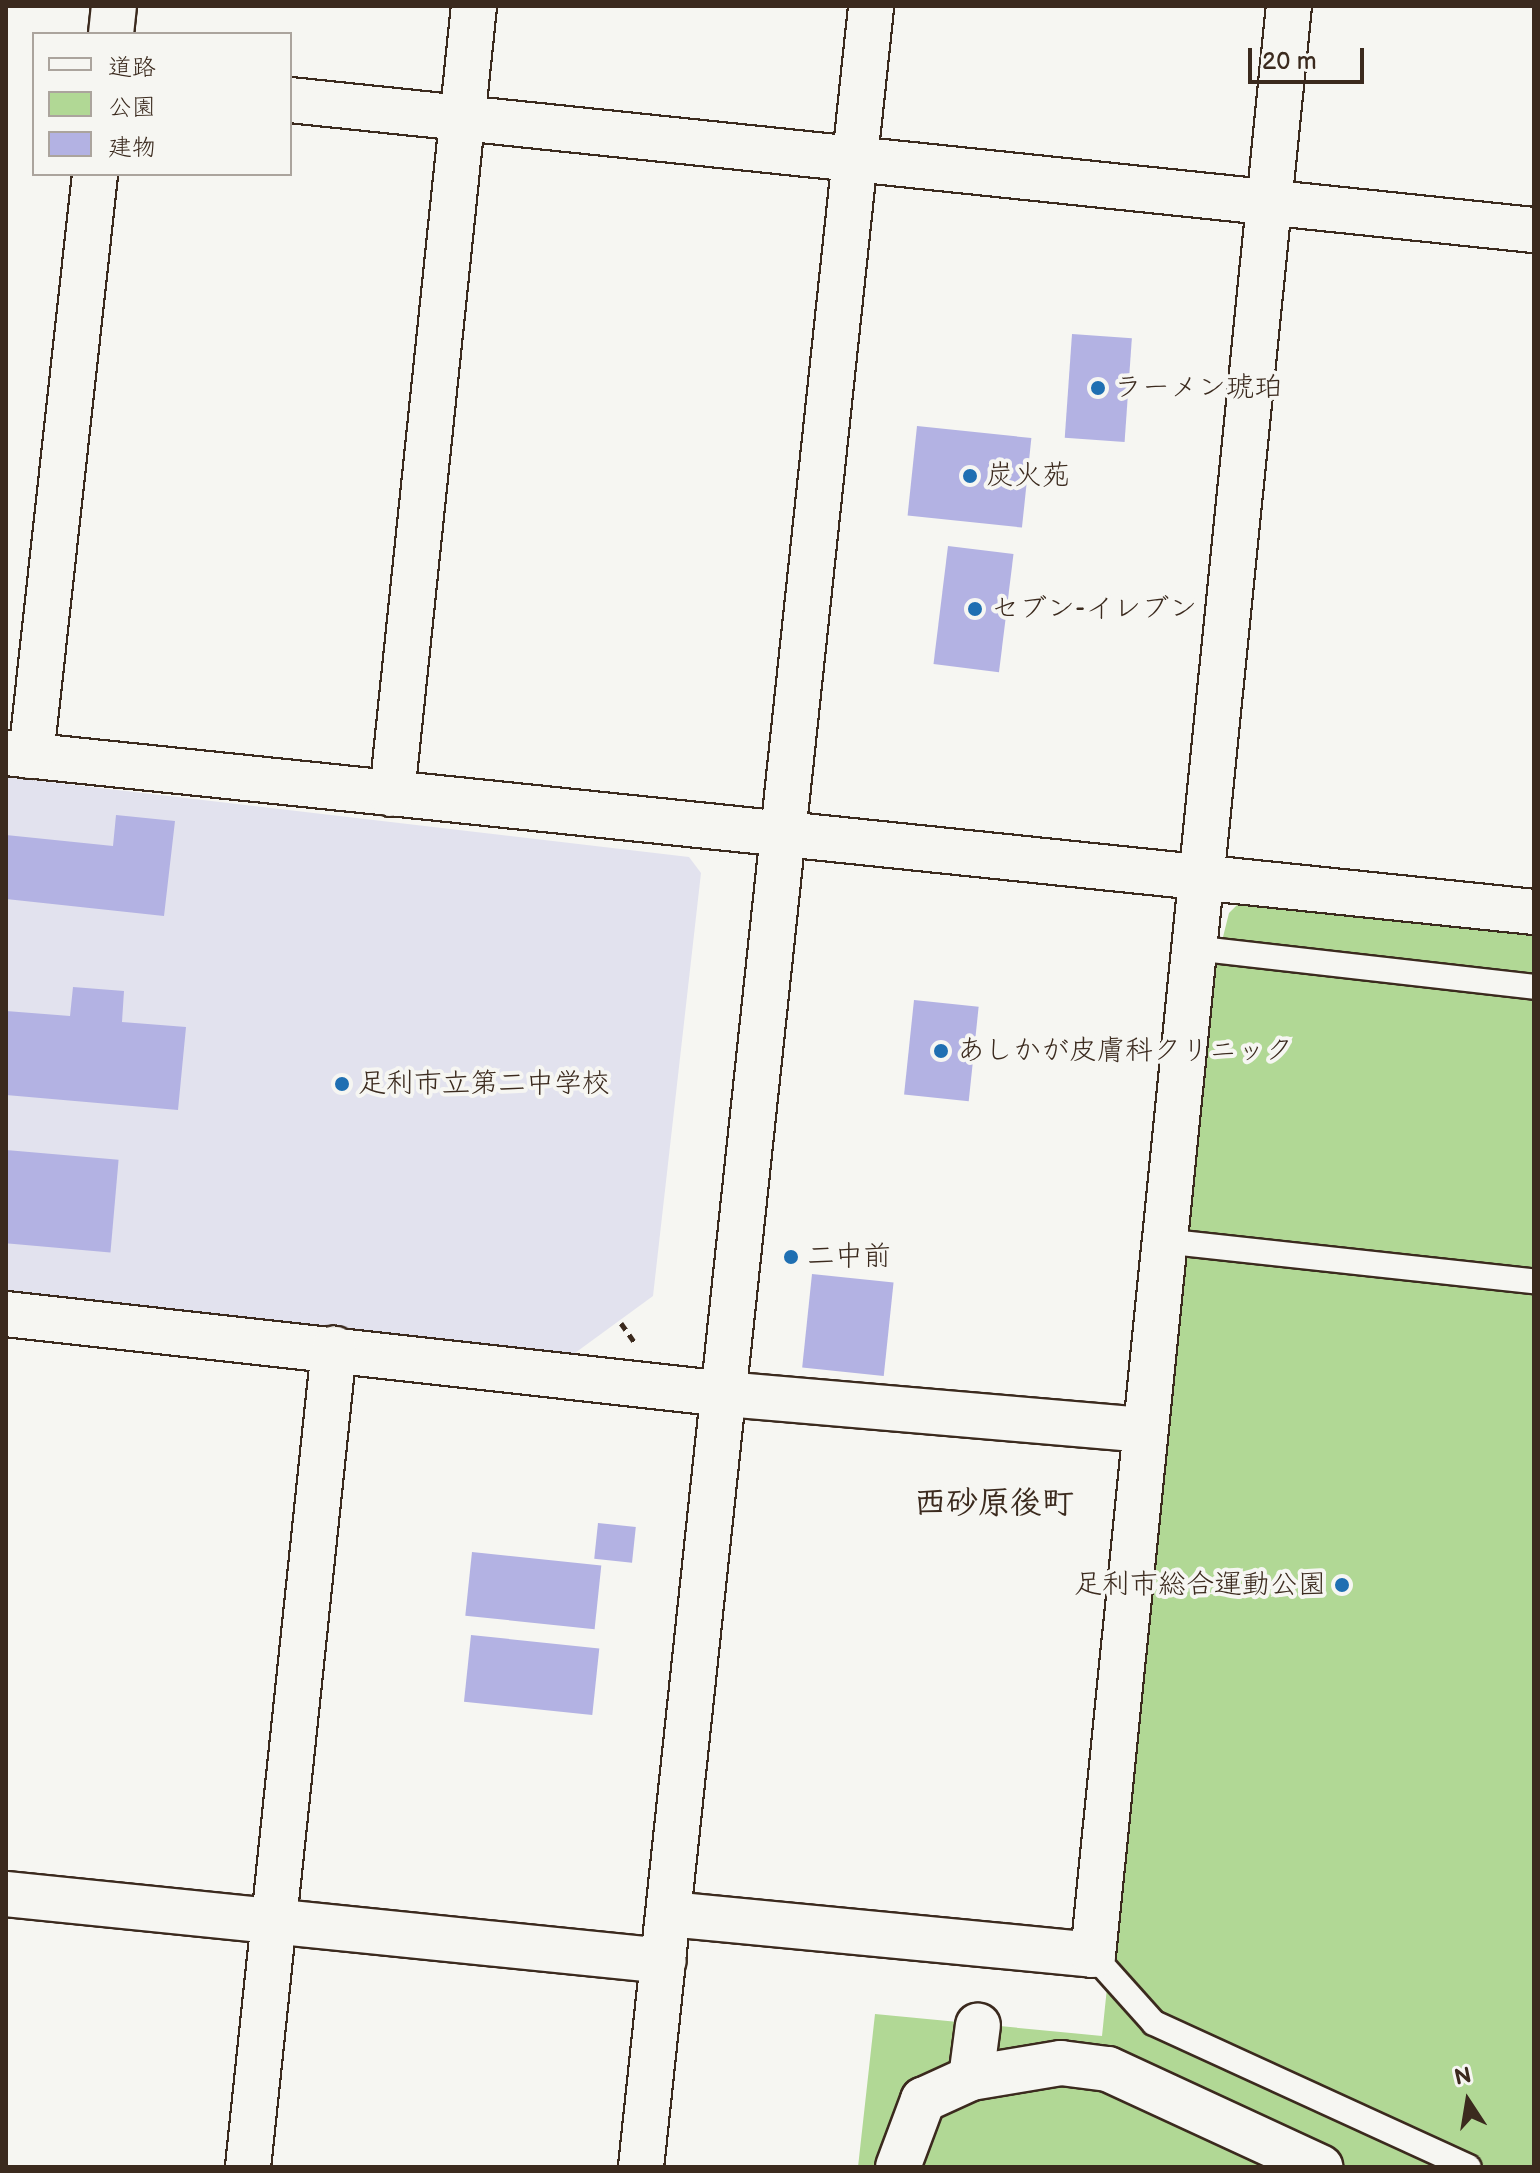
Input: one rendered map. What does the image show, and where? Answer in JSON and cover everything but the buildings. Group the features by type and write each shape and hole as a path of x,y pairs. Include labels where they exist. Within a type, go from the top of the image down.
{"street":[{"path":"111,32 114,6"},
{"path":"392,794 474,6"},
{"path":"641,2167 871,6"},
{"path":"669,1914 1093,1955 1141,1430 1289,6"},
{"path":"292,100 854,163 1534,230"},
{"path":"95,176 19,754 1534,912"},
{"path":"6,1314 725,1394 1141,1430"},
{"path":"248,2167 334,1349"},
{"path":"6,1894 274,1924 664,1961"},
{"path":"971,2078 978,2025"},
{"path":"898,2167 923,2100 971,2078 1061,2063 1108,2069 1320,2167"}],"lane":[{"path":"1193,948 1534,987"},
{"path":"1163,1241 1534,1281"},
{"path":"1093,1955 1154,2023 1469,2167"}],"shaded area":[{"name":"足利市立第二中学校","path":"6,777 689,857 701,873 653,1296 564,1361 6,1297"}],"green space":[{"name":"足利市総合運動公園","path":"1241,901 1534,931 1534,2167 858,2167 875,2014 1102,2036 1210,989 1229,913"}],"place":[{"name":"ラーメン琥珀","path":"1098,388"},
{"name":"炭火苑","path":"970,476"},
{"name":"セブン-イレブン","path":"975,609"},
{"name":"あしかが皮膚科クリニック","path":"941,1051"},
{"name":"足利市立第二中学校","path":"342,1084"},
{"name":"二中前","path":"791,1257"},
{"name":"足利市総合運動公園","path":"1342,1585"}],"district":[{"name":"西砂原後町","path":"994,1504"}]}
